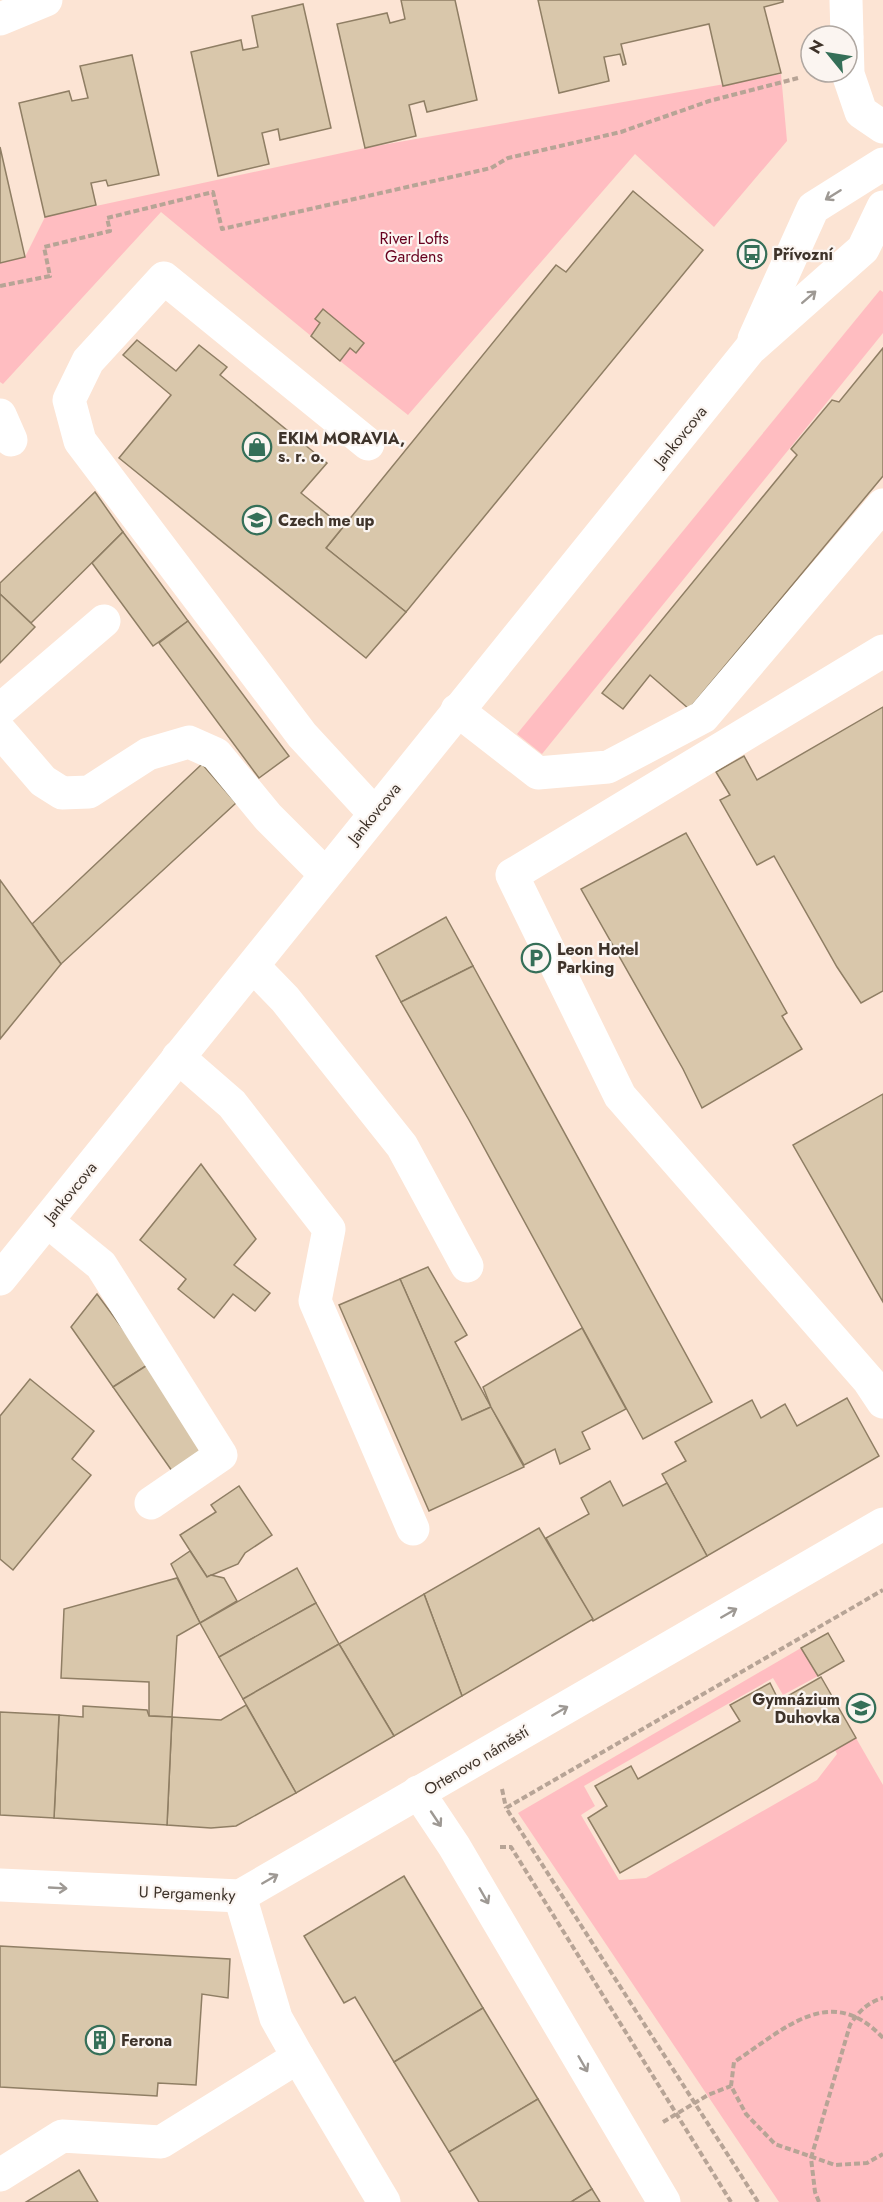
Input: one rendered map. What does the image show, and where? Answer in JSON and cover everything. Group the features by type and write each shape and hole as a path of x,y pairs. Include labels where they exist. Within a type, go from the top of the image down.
{"street":[{"path":"0,19 46,0"},
{"path":"846,0 847,24"},
{"path":"851,84 861,112 883,127"},
{"name":"Jankovcova","path":"750,349 813,208 883,164"},
{"name":"Jankovcova","path":"0,1279 750,349 863,249 883,207"},
{"path":"368,444 164,278 88,361 69,400 80,441 302,735 374,813"},
{"path":"457,710 538,773 608,767 703,717 883,505"},
{"path":"0,710 104,621"},
{"path":"883,651 512,875 620,1096 869,1381 883,1402"},
{"path":"0,731 43,781 62,793 89,792 148,754 189,742 216,753 268,817 325,874"},
{"path":"253,966 285,999 402,1146 467,1266"},
{"path":"178,1057 232,1104 329,1229 315,1301 413,1529"},
{"path":"47,1221 101,1265 221,1455 151,1503"},
{"name":"Ortenovo náměstí","path":"664,2202 454,1845 418,1792 883,1524"},
{"name":"U Pergamenky","path":"0,1885 240,1896 418,1792"},
{"path":"240,1896 276,2018 384,2202"},
{"path":"0,2175 62,2136 161,2142 298,2057"}],"path":[{"path":"0,286 50,276 44,247 110,231 107,218 213,192 222,229 491,168 508,158 621,132 709,101 798,78"},
{"path":"506,1808 883,1590"},
{"path":"501,1785 506,1808 758,2202"},
{"path":"454,1845 511,1847 731,2202"},
{"path":"819,2202 815,2192 811,2158 850,2025 856,2015 873,2001 883,1998"},
{"path":"883,2037 856,2015 838,2010 808,2014 734,2062 731,2086 746,2114 775,2144 835,2165 867,2163 883,2154"},
{"path":"630,2144 694,2103 731,2086"}],"green space":[{"name":"River Lofts Gardens","path":"781,74 787,141 714,227 635,154 408,415 340,361 350,348 356,353 364,343 323,309 315,318 320,323 311,336 161,212 3,384 0,382 0,263 25,257 45,217 365,148"},
{"path":"880,290 883,292 883,333 542,754 517,734"},
{"path":"801,1648 818,1676 783,1695 773,1678 584,1786 595,1806 581,1815 619,1880 646,1878 817,1780 837,1754 835,1750 856,1738 883,1785 883,2202 779,2202 518,1813"}],"building":[{"path":"401,0 455,0 477,100 427,112 424,101 409,105 416,136 365,148 337,24 387,13 390,23 405,19"},
{"path":"538,0 783,0 783,2 764,7 781,73 723,86 709,24 621,44 626,64 623,65 620,54 604,57 609,81 559,93"},
{"path":"303,4 331,128 280,140 278,129 262,133 269,164 218,176 191,52 241,40 243,50 258,47 252,16"},
{"path":"132,55 159,175 108,186 106,180 91,183 96,205 45,217 19,103 69,91 72,101 88,98 80,66"},
{"path":"0,147 25,257 0,263"},
{"path":"633,191 703,250 406,612 326,548 556,265 566,272"},
{"path":"323,309 364,343 356,353 350,348 340,361 311,336 320,323 315,319"},
{"path":"137,340 176,371 199,345 227,367 220,375 327,463 301,493 343,527 326,548 406,612 366,658 119,458 171,395 123,355"},
{"path":"883,348 883,476 689,709 650,675 623,709 602,693 797,455 791,449 832,400 839,402"},
{"path":"95,492 123,532 31,623 0,594 0,583"},
{"path":"123,532 188,621 153,646 92,563"},
{"path":"0,594 35,627 0,663"},
{"path":"188,621 289,756 259,778 159,643"},
{"path":"883,707 883,991 861,1003 837,967 774,856 757,865 720,800 730,795 716,772 744,756 757,780"},
{"path":"202,764 236,803 61,964 32,924"},
{"path":"686,833 787,1013 782,1016 802,1049 702,1108 683,1069 581,889"},
{"path":"0,880 61,964 0,1039"},
{"path":"446,917 473,966 401,1002 376,956"},
{"path":"473,966 712,1402 643,1439 469,1120 401,1002"},
{"path":"883,1094 883,1302 793,1145"},
{"path":"201,1164 256,1239 234,1265 270,1293 255,1311 233,1294 214,1318 178,1289 186,1279 140,1240"},
{"path":"428,1267 467,1335 455,1342 491,1407 462,1420 400,1279"},
{"path":"400,1279 462,1420 491,1407 524,1467 429,1511 339,1305"},
{"path":"97,1294 149,1364 113,1387 71,1327"},
{"path":"582,1328 626,1409 582,1432 590,1449 560,1464 555,1449 524,1465 491,1407 483,1387"},
{"path":"149,1364 206,1450 172,1471 113,1387"},
{"path":"30,1379 94,1431 72,1459 91,1475 13,1570 0,1559 0,1416"},
{"path":"847,1398 879,1456 707,1556 662,1474 686,1461 675,1442 752,1400 761,1418 785,1404 797,1426"},
{"path":"610,1481 623,1506 667,1483 707,1556 593,1621 546,1538 589,1514 581,1498"},
{"path":"239,1486 272,1535 245,1553 238,1564 207,1577 180,1535 216,1512 211,1505"},
{"path":"539,1528 593,1619 462,1696 424,1594"},
{"path":"190,1551 207,1577 211,1575 224,1578 237,1601 200,1623 171,1564"},
{"path":"297,1568 316,1603 219,1657 200,1623"},
{"path":"177,1578 200,1623 177,1636 172,1717 149,1716 149,1682 61,1678 64,1609"},
{"path":"424,1594 462,1696 394,1736 339,1644"},
{"path":"316,1603 339,1644 243,1699 219,1657"},
{"path":"828,1633 844,1661 818,1676 801,1648"},
{"path":"339,1644 394,1736 296,1793 243,1699"},
{"path":"821,1677 856,1738 620,1873 588,1818 607,1806 595,1786 631,1766 638,1779 740,1721 730,1705 770,1683 779,1701"},
{"path":"246,1705 296,1793 236,1826 211,1828 167,1825 172,1717 221,1720"},
{"path":"83,1706 147,1710 149,1716 172,1717 167,1825 54,1818 59,1715 83,1717"},
{"path":"0,1712 59,1715 54,1818 0,1815"},
{"path":"404,1876 483,2008 394,2062 355,1997 344,2003 304,1936"},
{"name":"Ferona","path":"0,1946 230,1959 228,1998 202,1994 196,2085 158,2083 157,2096 0,2087"},
{"path":"483,2008 538,2099 449,2152 394,2062"},
{"path":"538,2099 592,2189 571,2202 479,2202 449,2152"},
{"path":"79,2170 98,2202 26,2202"},
{"path":"592,2189 600,2202 571,2202"}],"place":[{"name":"Přívozní","path":"752,254"},
{"name":"EKIM MORAVIA, s. r. o.","path":"257,447"},
{"name":"Czech me up","path":"257,520"},
{"name":"Leon Hotel Parking","path":"536,958"},
{"name":"Gymnázium Duhovka","path":"861,1708"},
{"name":"Ferona","path":"100,2040"}]}
